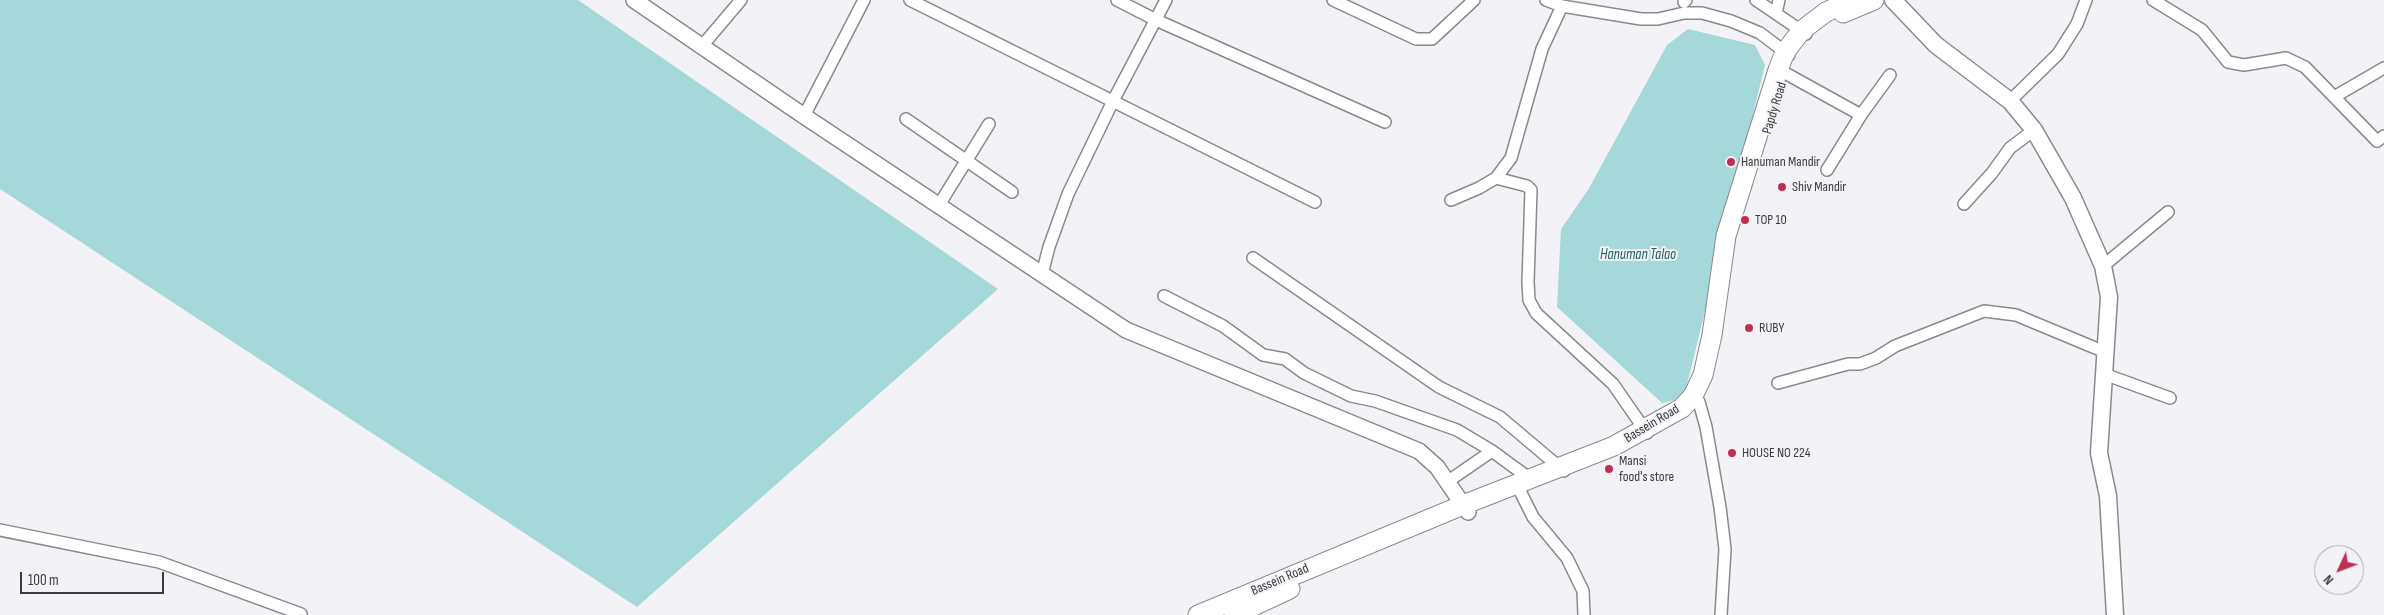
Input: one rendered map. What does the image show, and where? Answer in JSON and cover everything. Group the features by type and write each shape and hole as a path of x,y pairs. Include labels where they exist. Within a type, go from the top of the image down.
{"main road":[{"path":"1804,33 1826,12 1852,0"},
{"name":"Papdy Road","path":"1696,399 1711,386 1718,360 1732,245 1788,61 1804,33 1827,20 1874,0"},
{"path":"1893,0 1936,45 2010,101 2034,130 2073,198 2104,266 2109,297 2099,453 2108,496 2115,615"},
{"name":"Bassein Road","path":"1198,615 1564,471 1687,414 1696,399"},
{"name":"Bassein Road","path":"1234,615 1465,509"}],"street":[{"path":"634,0 804,116 1126,330 1419,452 1437,467 1465,509"},
{"path":"702,46 741,0"},
{"path":"804,116 864,0"},
{"path":"910,0 1315,202"},
{"path":"1117,0 1156,20 1385,122"},
{"path":"1042,274 1049,247 1068,194 1113,100 1166,0"},
{"path":"1333,0 1416,39 1432,39 1474,0"},
{"path":"1546,0 1562,6 1641,19 1658,19 1684,13 1702,12 1731,21 1760,33 1788,61 1861,115"},
{"path":"1756,0 1804,33"},
{"path":"1776,13 1779,0"},
{"path":"2010,101 2058,54 2077,24 2086,0"},
{"path":"2153,0 2202,30 2228,62 2244,65 2286,58 2305,67 2334,97 2380,138 2384,151"},
{"path":"1451,200 1480,188 1496,178 1511,158 1542,49 1562,6"},
{"path":"2334,97 2384,68"},
{"path":"1828,170 1861,115 1890,75"},
{"path":"906,119 1012,192"},
{"path":"940,205 989,124"},
{"path":"1964,204 1992,173 2010,148 2034,130"},
{"path":"1496,178 1527,186 1531,190 1528,282 1529,300 1536,313 1613,384 1647,433"},
{"path":"2104,266 2168,212"},
{"path":"1253,258 1439,387 1500,417 1564,471"},
{"path":"1164,296 1223,326 1263,354 1285,358 1304,373 1351,396 1375,401 1457,430 1492,451 1527,486 1533,517 1567,558 1583,591 1584,615"},
{"path":"1778,383 1848,364 1860,364 1876,358 1895,346 1984,311 2016,316 2105,352"},
{"path":"2104,374 2170,398"},
{"path":"1696,399 1711,449 1725,549 1721,615"},
{"path":"1448,482 1492,451"},
{"path":"0,530 159,562 301,614"}],"water":[{"path":"0,0 578,0 998,289 637,607 0,189"},
{"name":"Hanuman Talao","path":"1688,29 1755,45 1765,65 1685,393 1675,400 1662,403 1557,307 1561,229 1588,190 1667,45"}],"place":[{"name":"Hanuman Mandir","path":"1731,162"},
{"name":"Shiv Mandir","path":"1782,187"},
{"name":"TOP 10","path":"1745,220"},
{"name":"RUBY","path":"1749,328"},
{"name":"HOUSE NO 224","path":"1732,453"},
{"name":"Mansi food's store","path":"1609,469"}]}
